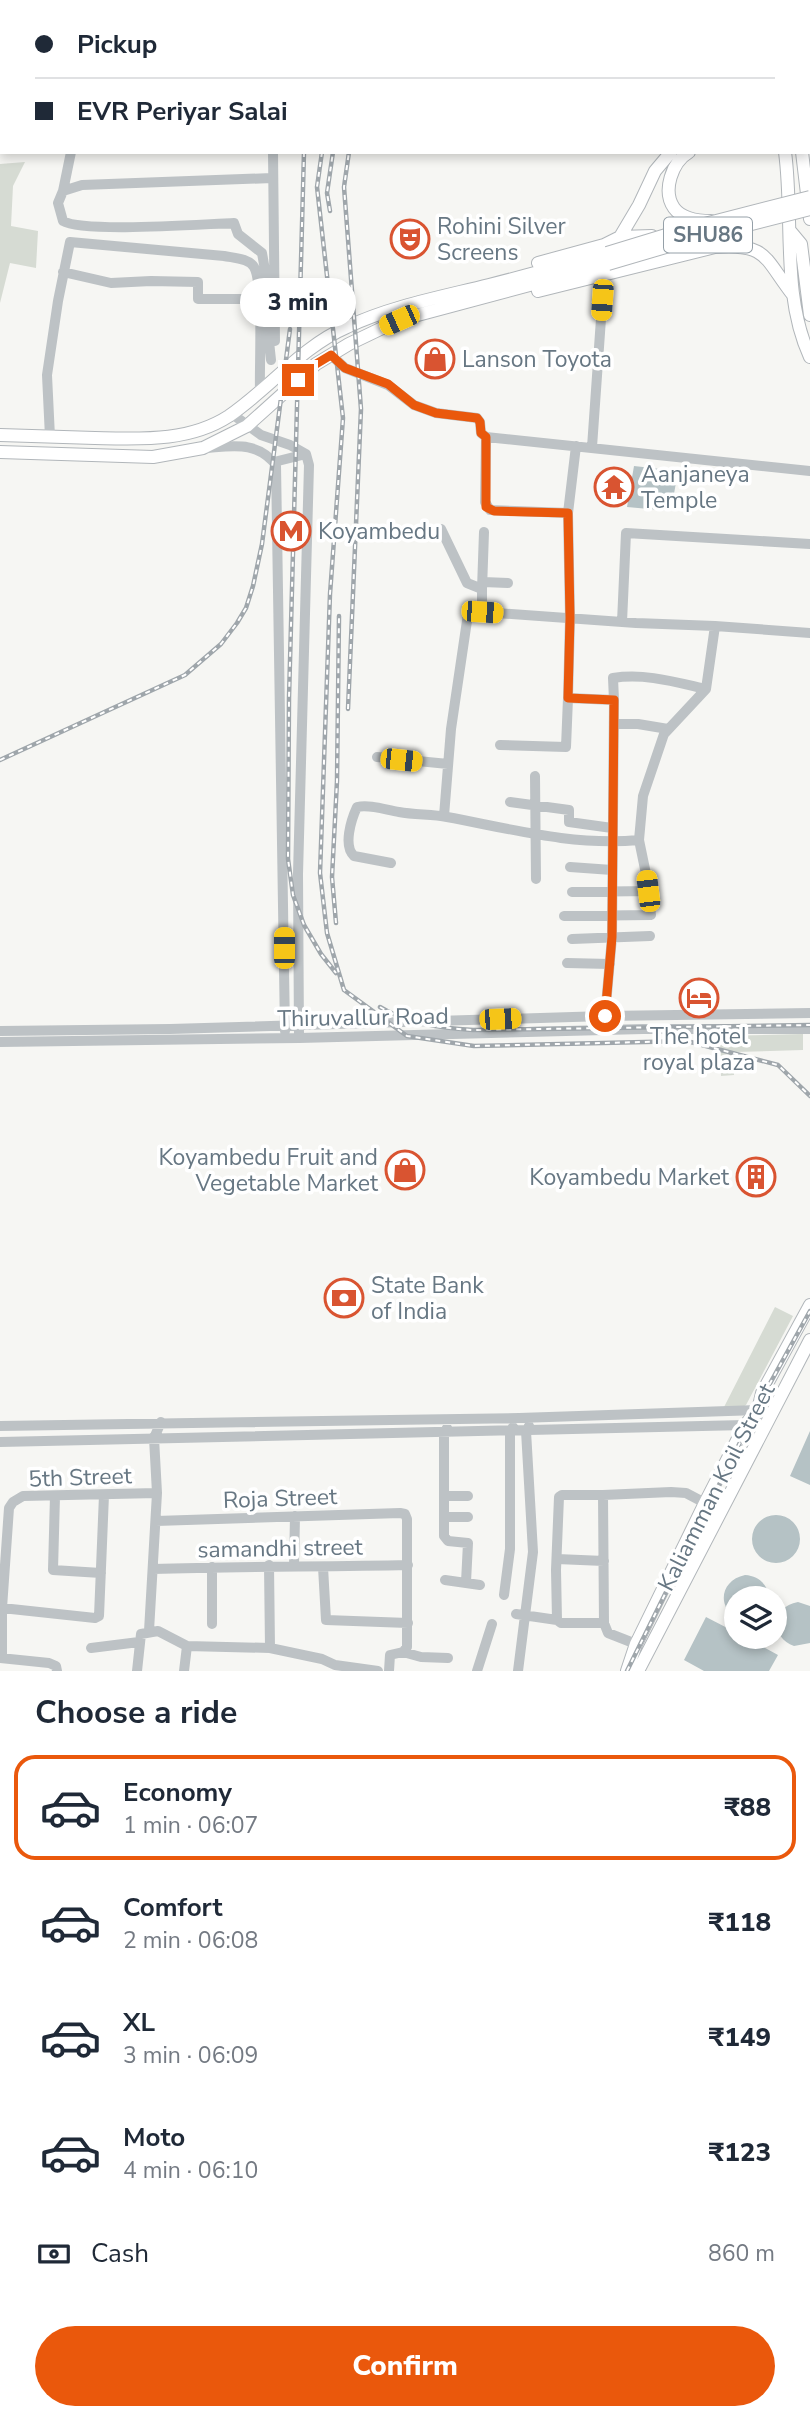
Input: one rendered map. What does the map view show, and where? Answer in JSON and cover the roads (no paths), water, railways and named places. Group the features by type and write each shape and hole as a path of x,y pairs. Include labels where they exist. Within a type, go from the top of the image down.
{"main road":[{"path":"620,237 655,171 669,154"},
{"path":"686,154 672,170 670,182 673,206 681,215 690,218 719,220"},
{"path":"776,154 788,171"},
{"path":"785,154 793,295 802,340 810,357"},
{"path":"804,156 810,219"},
{"name":"SHU86","path":"517,284 719,220 810,197"},
{"name":"SHU86","path":"0,435 159,439 199,431 232,414 289,364 329,335 349,326 421,301 517,284 810,209"},
{"path":"790,231 801,244 810,315"},
{"path":"670,260 663,243 654,237 620,237 604,245 513,271 506,275 501,287 519,296 670,260 715,247 739,245 753,248 770,260 793,295"},
{"name":"SHU86","path":"0,452 153,457 203,448 247,426 316,364 349,344 399,320 501,287"},
{"name":"Kaliamman Koil Street","path":"627,1671 636,1644 705,1503 745,1425 758,1410 762,1393 810,1305"},
{"name":"Kaliamman Koil Street","path":"638,1671 810,1340"}],"street":[{"path":"71,154 58,203 63,221 70,225 98,227 234,223 238,234 262,253 266,276 266,313 273,358 273,154"},
{"path":"63,191 82,185 272,178"},
{"path":"50,437 47,375 70,242 224,256 247,261 254,267 260,299 260,392"},
{"path":"63,272 111,283 198,282 198,299 260,299"},
{"path":"592,447 604,276"},
{"path":"331,355 345,368 388,384 414,405 436,413 477,418 481,433 486,437 810,471"},
{"path":"261,435 263,411"},
{"path":"232,414 261,435 290,444 306,454 309,466 298,874 299,1038"},
{"path":"486,437 486,507 494,511 568,513"},
{"path":"203,448 242,445 261,450 276,465 285,1038"},
{"path":"500,745 566,747 570,618 568,513 576,446"},
{"path":"274,463 306,454"},
{"path":"440,529 467,583 482,586 508,583"},
{"path":"482,612 484,532"},
{"path":"622,622 626,533 810,544"},
{"path":"444,816 451,729 468,614 482,612 810,633"},
{"path":"564,916 651,915 639,841 643,796 664,734 706,689 715,626"},
{"path":"605,1016 612,937 615,724 613,678 659,678 706,689"},
{"path":"568,698 614,700"},
{"path":"615,724 638,724 668,729"},
{"path":"377,757 448,764"},
{"path":"535,776 536,879"},
{"path":"510,802 569,810 569,822 612,828"},
{"path":"391,863 350,853 350,830 357,807 444,816 537,836 612,843 639,841"},
{"path":"570,867 612,870"},
{"path":"572,892 648,891"},
{"path":"572,939 650,936"},
{"path":"567,963 610,964"},
{"path":"0,1031 810,1013"},
{"name":"Thiruvallur Road","path":"0,1042 810,1029"},
{"path":"0,1426 519,1418 758,1410 764,1428 745,1425 0,1442"},
{"path":"518,1671 521,1615 533,1552 526,1431 534,1417"},
{"path":"452,1418 444,1433 445,1538 468,1542 466,1582"},
{"path":"504,1595 510,1549 510,1431 519,1418"},
{"path":"149,1631 157,1493 154,1438 161,1422"},
{"path":"557,1620 556,1559 560,1497 671,1492 686,1493 705,1503"},
{"name":"5th Street","path":"2,1608 9,1508 13,1502 23,1496 157,1493"},
{"path":"57,1671 56,1666 49,1663 1,1658 2,1608 97,1618 100,1613 104,1495"},
{"path":"603,1495 604,1623 610,1634 636,1644"},
{"path":"55,1496 53,1570 101,1573"},
{"path":"446,1496 468,1496"},
{"name":"Roja Street","path":"156,1521 400,1513 405,1514 407,1519 408,1565"},
{"path":"294,1566 295,1516"},
{"path":"445,1517 468,1517"},
{"path":"556,1559 604,1561"},
{"path":"269,1565 270,1648"},
{"name":"samandhi street","path":"153,1569 269,1565 408,1565"},
{"path":"403,1651 407,1647 408,1565"},
{"path":"212,1567 212,1624"},
{"path":"323,1567 326,1619 408,1623"},
{"path":"444,1580 480,1585"},
{"path":"521,1615 564,1623 604,1623"},
{"path":"477,1671 492,1625"},
{"path":"137,1671 142,1634 158,1630 187,1646 270,1648 322,1659 335,1665 378,1671"},
{"path":"91,1648 139,1643"},
{"path":"184,1671 187,1646"},
{"path":"389,1671 391,1653 403,1651 421,1657 449,1658"}],"railway":[{"path":"304,154 289,698 288,859 293,895 304,925 336,973"},
{"path":"322,154 317,187 343,418 330,594 320,873 327,933 344,990 407,1036 474,1046 687,1041 778,1065 810,1096"},
{"path":"330,211 327,193 333,154"},
{"path":"348,709 361,409 344,187 349,154"},
{"path":"0,760 185,675 221,644 237,623 246,608 253,586 262,544 290,329"},
{"path":"336,923 332,877 337,781 339,616"},
{"path":"380,1007 425,1024 473,1030 810,1025"},
{"path":"627,1671 762,1398 810,1311"}],"place":[{"name":"Rohini Silver Screens","path":"410,239"},
{"name":"Lanson Toyota","path":"435,359"},
{"name":"Aanjaneya Temple","path":"614,487"},
{"name":"Koyambedu","path":"291,531"},
{"name":"The hotel royal plaza","path":"699,998"},
{"name":"Koyambedu Fruit and Vegetable Market","path":"405,1170"},
{"name":"Koyambedu Market","path":"756,1177"},
{"name":"State Bank of India","path":"344,1298"}]}
